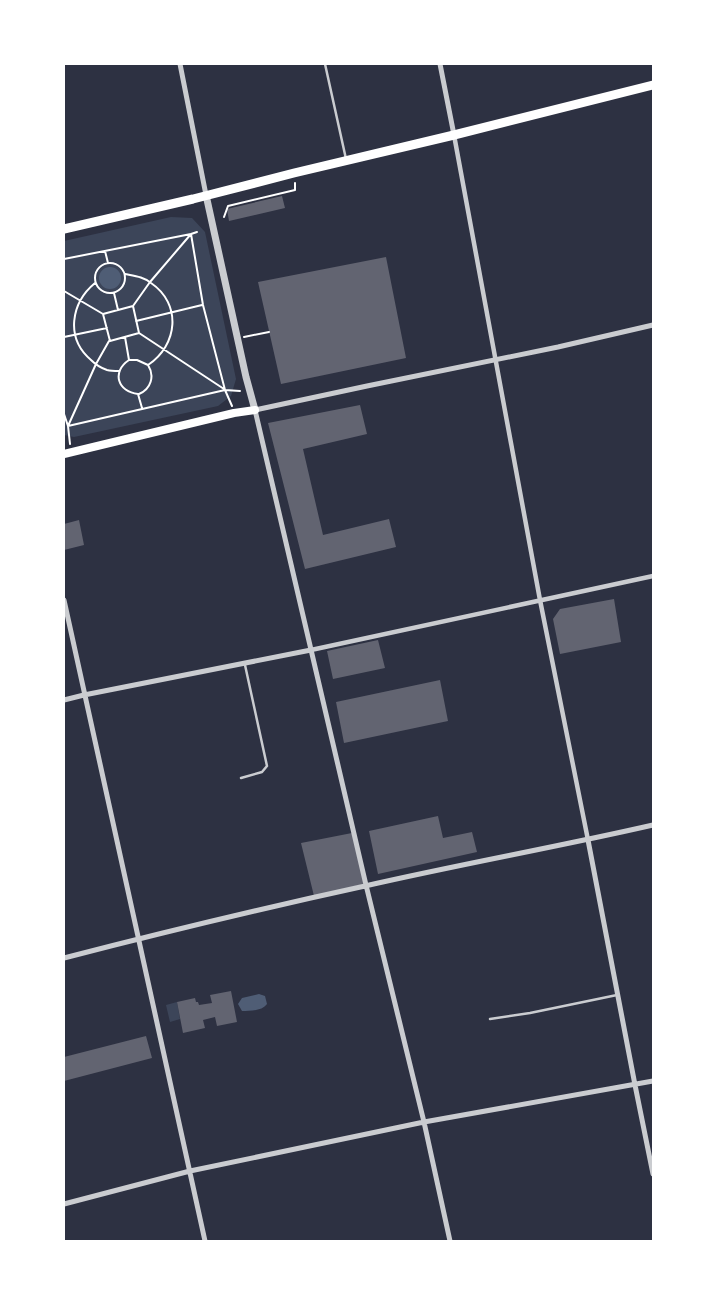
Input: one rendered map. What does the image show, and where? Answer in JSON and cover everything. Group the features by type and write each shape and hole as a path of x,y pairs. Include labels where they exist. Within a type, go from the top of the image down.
{"main road":[{"path":"64,229 653,85"},
{"path":"67,452 234,413 255,410"}],"street":[{"path":"180,64 237,338 424,1122 450,1241"},
{"path":"440,64 540,600 653,1174"},
{"path":"255,410 558,347 653,325"},
{"path":"64,700 311,650 653,576"},
{"path":"64,600 205,1241"},
{"path":"64,958 366,885 653,825"},
{"path":"64,1204 190,1171 424,1122 653,1081"}],"lane":[{"path":"325,64 346,160"},
{"path":"241,778 262,772 267,766 244,663"},
{"path":"490,1019 530,1014 617,995"}],"path":[{"path":"224,217 228,206 295,190 294,173"},
{"path":"64,259 197,232"},
{"path":"103,314 133,306 150,282 190,234"},
{"path":"190,234 203,305 225,390 234,413"},
{"path":"105,250 108,263"},
{"path":"108,263 118,265 125,274 125,283 119,291 114,293 100,290 95,283 96,272 108,263"},
{"path":"125,274 138,276 160,290 172,312 173,326 170,338 156,360 148,365"},
{"path":"95,283 80,300 75,311 75,335 87,356 96,364 108,370 119,372"},
{"path":"64,291 103,314 110,341"},
{"path":"114,293 118,310"},
{"path":"136,321 203,305"},
{"path":"133,306 139,333 225,390"},
{"path":"64,337 107,328"},
{"path":"237,338 269,332"},
{"path":"68,426 96,364 110,341 139,333"},
{"path":"125,337 129,360"},
{"path":"129,360 137,360 148,365 152,375 151,383 142,393 131,393 124,388 119,381 119,372 123,364 129,360"},
{"path":"64,427 225,390 250,392"},
{"path":"138,394 142,408"},
{"path":"64,414 68,426 67,452"}],"shaded area":[{"path":"171,217 192,218 205,232 236,379 231,396 218,406 74,437 64,435 64,241"},
{"path":"110,267 118,270 121,278 118,286 110,289 102,286 99,278 102,270"},
{"path":"259,994 265,996 267,1004 265,1006 256,1010 242,1011 238,1004 242,998"},
{"path":"177,1002 180,1019 170,1022 166,1005"}],"building":[{"path":"282,196 285,208 229,221 227,209"},
{"path":"386,257 406,358 281,384 258,282"},
{"path":"360,405 367,434 303,449 323,535 389,519 396,547 305,569 268,423"},
{"path":"79,520 84,545 64,550 64,524"},
{"path":"614,599 621,642 560,654 553,619 560,609"},
{"path":"378,640 385,668 333,679 327,651"},
{"path":"440,680 448,721 344,743 336,702"},
{"path":"438,816 443,838 472,832 477,852 378,874 369,831"},
{"path":"352,833 364,884 314,896 301,843"},
{"path":"231,991 237,1022 217,1026 215,1017 203,1020 205,1028 183,1033 177,1002 195,998 199,1005 212,1003 210,995"},
{"path":"146,1036 152,1058 64,1081 64,1057"}]}
